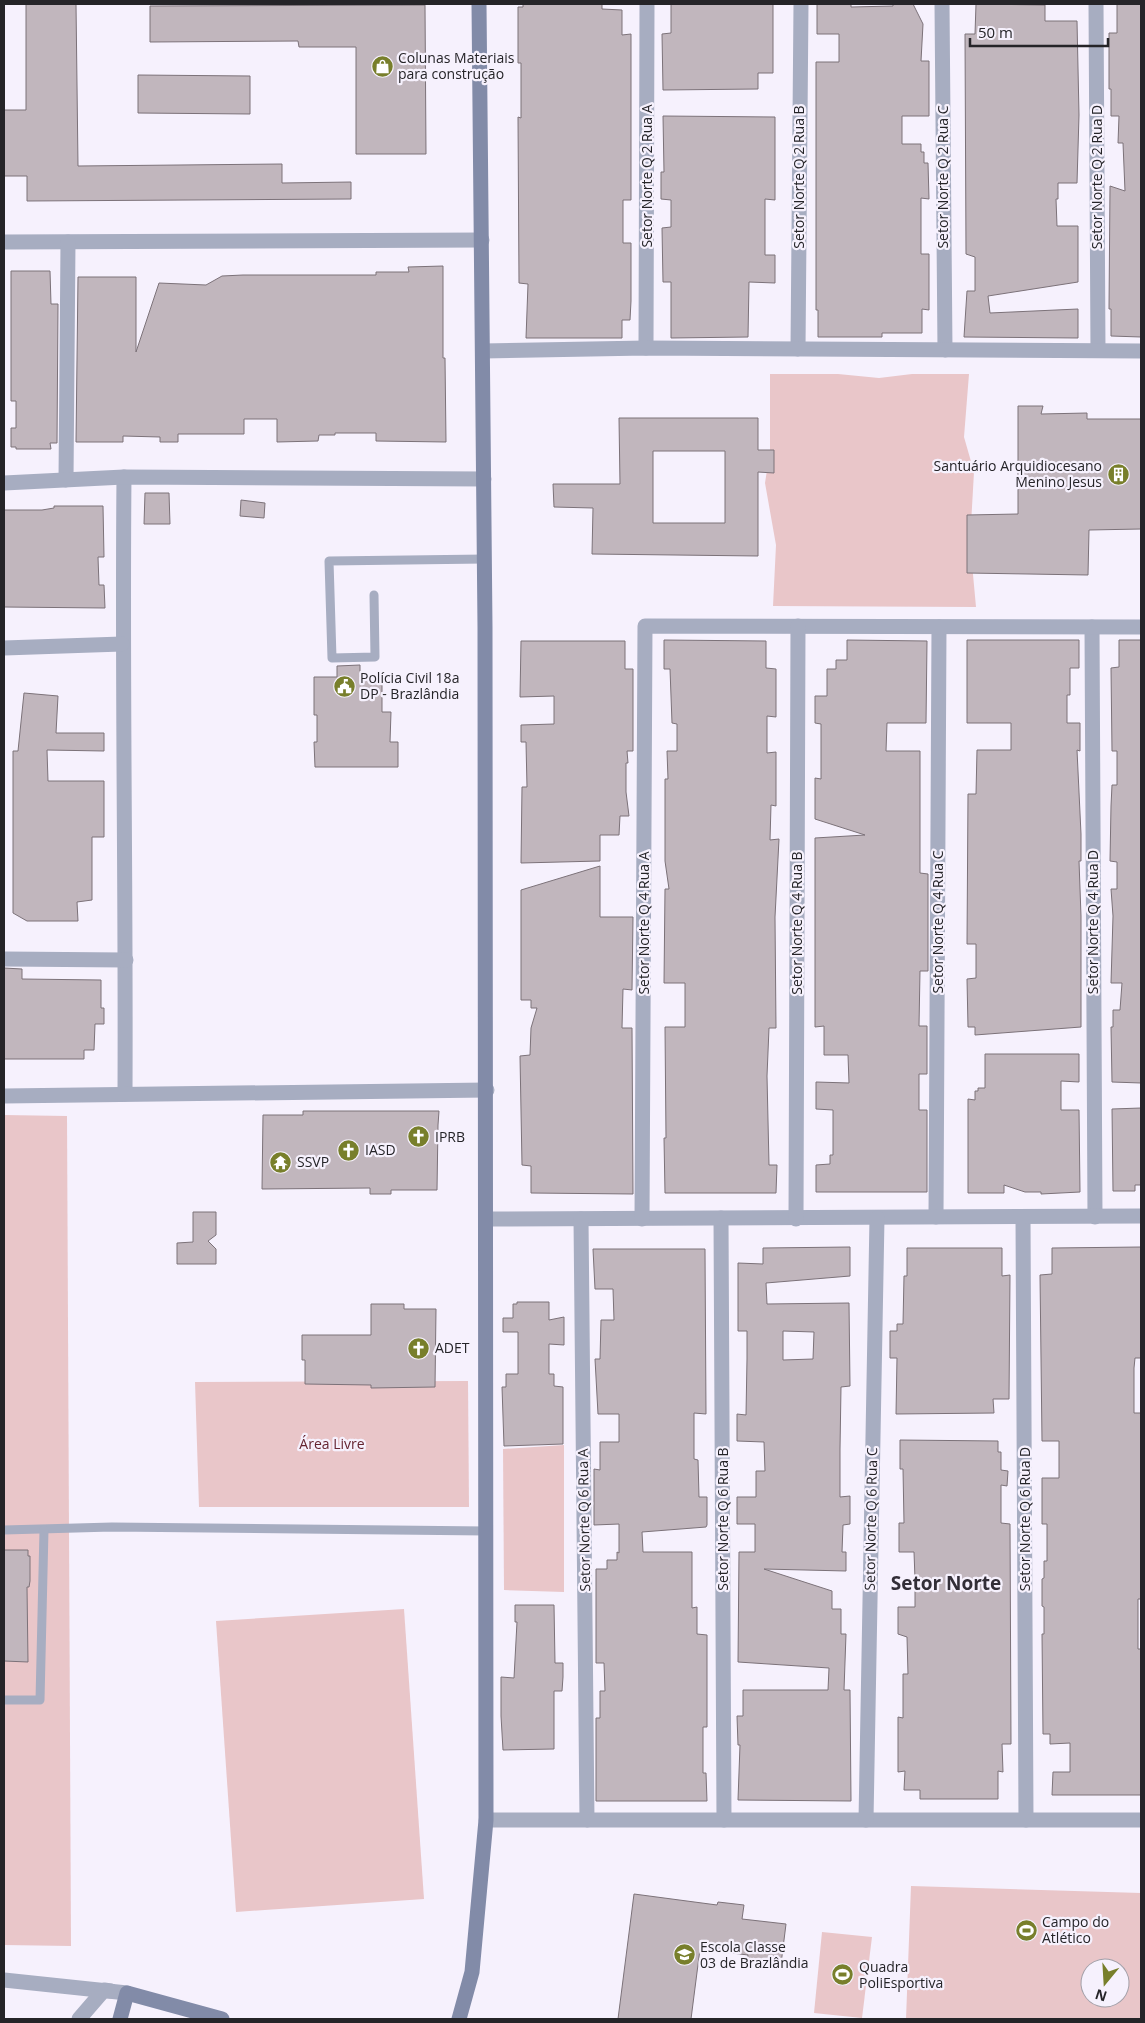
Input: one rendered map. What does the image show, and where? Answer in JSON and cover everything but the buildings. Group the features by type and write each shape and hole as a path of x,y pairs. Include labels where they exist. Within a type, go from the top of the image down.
{"street":[{"path":"459,2019 472,1972 486,1820 487,1090 485,559 479,4"},
{"name":"Setor Norte Q 2 Rua A","path":"646,348 647,4"},
{"name":"Setor Norte Q 2 Rua B","path":"798,349 801,4"},
{"name":"Setor Norte Q 2 Rua C","path":"942,4 945,350"},
{"name":"Setor Norte Q 2 Rua D","path":"1096,4 1098,350"},
{"path":"4,242 482,240"},
{"path":"66,480 68,242"},
{"path":"483,351 646,348 1141,351"},
{"path":"4,483 124,477 484,479"},
{"path":"124,477 122,644 126,960 125,1094"},
{"name":"Setor Norte Q 4 Rua A","path":"642,1219 645,626 798,626"},
{"path":"798,626 1141,626"},
{"name":"Setor Norte Q 4 Rua B","path":"796,1219 798,626"},
{"name":"Setor Norte Q 4 Rua C","path":"936,1217 939,626"},
{"name":"Setor Norte Q 4 Rua D","path":"1092,626 1095,1217"},
{"path":"4,648 122,644"},
{"path":"4,959 126,960"},
{"path":"4,1096 487,1090"},
{"path":"487,1219 1141,1216"},
{"name":"Setor Norte Q 6 Rua D","path":"1023,1217 1026,1820"},
{"name":"Setor Norte Q 6 Rua B","path":"722,1218 724,1820"},
{"name":"Setor Norte Q 6 Rua C","path":"866,1820 876,1218"},
{"name":"Setor Norte Q 6 Rua A","path":"581,1219 587,1820"},
{"path":"486,1820 1141,1820"},
{"path":"4,1980 127,1992 222,2019"},
{"path":"79,2019 104,1990 127,1992"},
{"path":"120,2019 127,1992"}],"lane":[{"path":"374,595 375,657 332,658 329,561 485,559"},
{"path":"4,1530 112,1527 486,1531"},
{"path":"4,1700 40,1700 44,1530"}],"green space":[{"path":"770,374 838,374 879,378 912,374 969,374 964,437 974,472 970,542 976,607 773,606 776,545 765,483 770,451"},
{"path":"4,1115 67,1116 71,1946 4,1945"},
{"name":"Área Livre","path":"468,1381 469,1507 199,1507 195,1382"},
{"path":"564,1445 564,1592 504,1590 503,1449"},
{"path":"404,1609 424,1899 236,1912 216,1621"},
{"name":"Campo do Atlético","path":"911,1886 1141,1893 1141,2019 906,2019"},
{"name":"Quadra PoliEsportiva","path":"822,1932 872,1937 862,2018 814,2013"}],"place":[{"name":"Colunas Materiais para construção","path":"382,66"},
{"name":"Santuário Arquidiocesano Menino Jesus","path":"1118,474"},
{"name":"Polícia Civil 18a DP - Brazlândia","path":"344,686"},
{"name":"IPRB","path":"419,1137"},
{"name":"IASD","path":"349,1150"},
{"name":"SSVP","path":"281,1162"},
{"name":"ADET","path":"419,1348"},
{"name":"Campo do Atlético","path":"1026,1930"},
{"name":"Escola Classe 03 de Brazlândia","path":"684,1955"},
{"name":"Quadra PoliEsportiva","path":"843,1975"}],"district":[{"name":"Setor Norte","path":"946,1583"}]}
